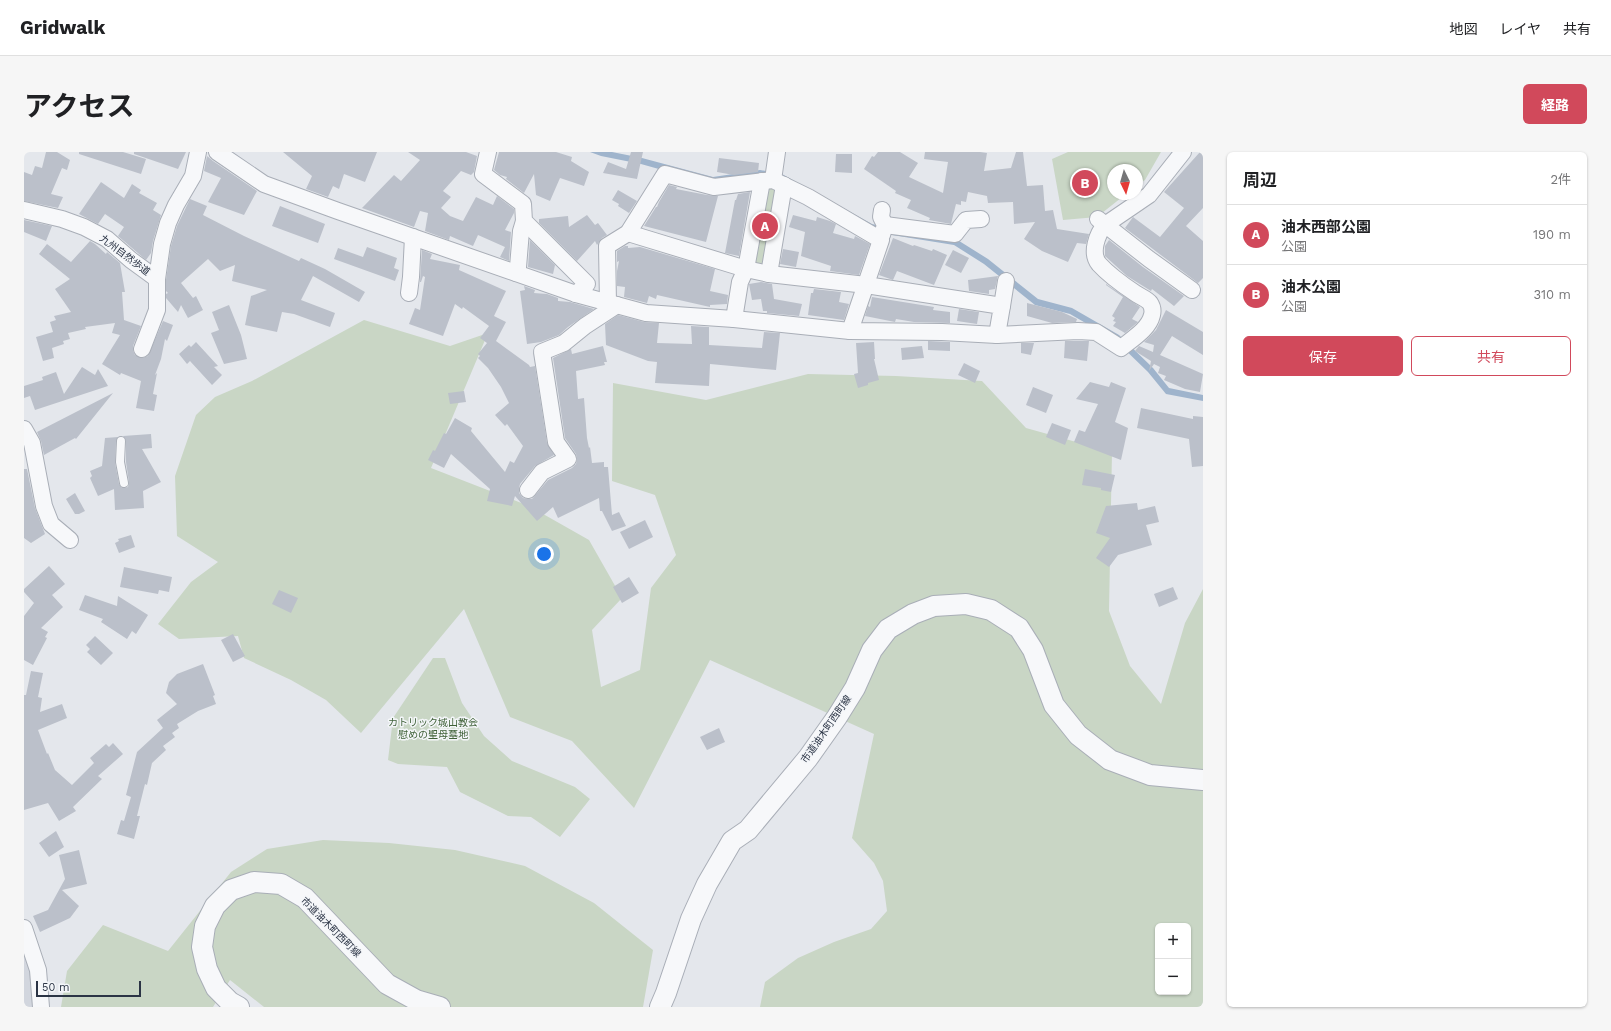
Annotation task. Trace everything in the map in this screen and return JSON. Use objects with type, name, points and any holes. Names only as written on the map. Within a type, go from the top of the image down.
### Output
[{"type":"street","points":[[157,279],[162,244],[168,223],[176,204],[194,176],[198,152]]},
{"type":"street","points":[[217,152],[264,184],[576,294],[646,313],[734,319],[850,332],[942,332],[997,335],[1078,331],[1096,332],[1122,348],[1142,330],[1152,316],[1152,309],[1150,302],[1122,283],[1098,263],[1095,253],[1095,244],[1100,230],[1101,221]]},
{"type":"street","points":[[488,152],[483,174],[523,204],[524,221],[521,231],[518,268],[516,273]]},
{"type":"street","points":[[769,274],[773,182],[777,152]]},
{"type":"street","points":[[1101,221],[1149,195],[1183,152]]},
{"type":"street","points":[[612,304],[607,246],[628,233],[665,174],[714,187],[773,182],[808,197],[883,225],[955,234],[966,220],[981,219]]},
{"type":"street","points":[[734,319],[740,282],[746,269],[773,182]]},
{"type":"street","name":"九州自然歩道","points":[[24,210],[62,219],[84,227],[106,238],[131,260],[157,279],[157,310],[142,349]]},
{"type":"street","points":[[524,221],[587,284],[576,294]]},
{"type":"street","points":[[1101,221],[1149,259],[1192,290]]},
{"type":"street","points":[[850,332],[866,285],[883,225]]},
{"type":"street","points":[[628,233],[746,269],[769,274],[866,285],[1002,306]]},
{"type":"street","points":[[409,293],[413,237]]},
{"type":"street","points":[[997,335],[1006,281]]},
{"type":"street","points":[[528,490],[542,472],[568,459],[556,442],[542,352],[564,343],[612,304]]},
{"type":"street","points":[[24,429],[32,443],[44,506],[51,524],[70,540]]},
{"type":"street","name":"市道油木町西町線","points":[[660,1007],[691,919],[707,884],[732,841],[748,830],[808,758],[855,688],[872,650],[888,629],[913,614],[934,606],[966,604],[991,610],[1019,628],[1033,650],[1054,704],[1078,735],[1110,760],[1150,775],[1203,780]]},
{"type":"street","name":"市道油木町西町線","points":[[239,1007],[230,1002],[216,988],[207,969],[202,947],[205,926],[215,906],[231,890],[254,882],[281,884],[305,898],[387,984],[416,1000],[440,1007]]},
{"type":"street","points":[[24,928],[38,970],[41,1007]]},
{"type":"lane","points":[[121,441],[120,462],[124,483]]},
{"type":"shaded area","points":[[24,944],[33,971],[35,1007],[24,1007]]},
{"type":"green space","points":[[1068,152],[1161,152],[1143,182],[1143,164],[1107,164],[1107,200],[1118,200],[1097,217],[1063,220],[1052,159]]},
{"type":"green space","points":[[767,185],[779,189],[765,266],[751,263]]},
{"type":"green space","points":[[364,320],[450,346],[488,333],[431,468],[529,506],[589,540],[622,598],[592,630],[601,687],[640,670],[651,588],[676,555],[655,495],[612,481],[613,383],[706,400],[808,374],[896,376],[982,381],[1026,428],[1112,452],[1109,611],[1130,666],[1161,704],[1185,623],[1203,589],[1203,1007],[760,1007],[765,982],[798,958],[834,942],[871,929],[887,911],[883,881],[874,863],[852,838],[874,734],[710,660],[634,808],[572,741],[510,717],[464,609],[361,733],[326,700],[291,680],[244,658],[238,636],[179,639],[158,624],[191,582],[218,562],[177,536],[175,476],[196,415],[215,397],[252,381]]},
{"type":"green space","name":"カトリック城山教会 慰めの聖母墓地","points":[[433,658],[445,658],[462,703],[484,736],[512,761],[575,787],[590,799],[560,837],[531,817],[508,816],[460,792],[447,767],[398,764],[388,760],[393,718]]},
{"type":"green space","points":[[323,840],[389,843],[455,850],[525,866],[594,903],[653,950],[643,1007],[264,1007],[230,980],[213,1007],[61,1007],[67,971],[103,925],[168,951],[231,872],[267,849]]},
{"type":"water","points":[[590,152],[612,152],[642,158],[713,177],[760,170],[782,174],[872,224],[956,239],[988,259],[1038,299],[1072,308],[1119,335],[1153,368],[1169,388],[1203,395],[1203,401],[1166,394],[1148,372],[1115,340],[1070,314],[1035,305],[984,264],[954,245],[870,230],[780,180],[712,184],[641,164],[601,156]]},
{"type":"building","points":[[46,152],[57,152],[70,160],[67,170],[62,168],[51,194],[63,197],[58,208],[24,201],[24,172],[32,175],[35,166],[42,168]]},
{"type":"building","points":[[79,152],[123,152],[146,159],[141,174],[79,154]]},
{"type":"building","points":[[134,152],[186,152],[178,169],[134,154]]},
{"type":"building","points":[[283,152],[377,152],[365,182],[344,174],[339,189],[333,186],[328,197],[306,189],[312,176]]},
{"type":"building","points":[[408,152],[466,152],[477,156],[474,172],[471,175],[461,171],[443,191],[451,197],[441,208],[450,216],[463,221],[476,197],[493,205],[497,196],[514,209],[514,213],[505,230],[511,232],[509,261],[500,257],[505,247],[478,235],[473,246],[450,236],[449,240],[425,231],[428,213],[420,211],[414,227],[362,208],[394,175],[401,181],[420,160]]},
{"type":"building","points":[[499,152],[556,152],[572,157],[571,161],[589,172],[584,186],[560,178],[550,201],[536,195],[534,174],[524,193],[506,179],[507,177],[500,175],[494,170]]},
{"type":"building","points":[[631,152],[643,152],[637,179],[603,173],[608,162],[626,169]]},
{"type":"building","points":[[878,152],[900,152],[918,163],[909,177],[943,193],[948,162],[924,159],[925,152],[987,153],[984,171],[1011,168],[1016,152],[1023,152],[1027,186],[1043,185],[1045,211],[1053,210],[1057,229],[1089,234],[1086,244],[1077,243],[1068,262],[1042,251],[1024,239],[1035,222],[1014,224],[1013,202],[988,203],[987,196],[968,192],[966,202],[961,201],[961,205],[956,204],[951,224],[929,220],[930,218],[907,208],[911,200],[895,193],[896,191],[864,169],[872,156],[874,157]]},
{"type":"building","points":[[1200,152],[1203,152],[1203,208],[1186,226],[1203,241],[1203,278],[1198,283],[1125,228],[1133,217],[1160,237],[1184,208],[1164,192]]},
{"type":"building","points":[[836,154],[852,154],[852,173],[835,172]]},
{"type":"building","points":[[207,156],[257,191],[244,215],[208,202],[221,178],[204,171]]},
{"type":"building","points":[[719,158],[759,163],[758,172],[734,175],[717,172]]},
{"type":"building","points":[[101,182],[124,198],[132,184],[141,190],[139,193],[157,203],[153,210],[161,215],[151,253],[146,260],[118,236],[124,227],[105,214],[98,224],[79,214]]},
{"type":"building","points":[[669,185],[677,187],[676,189],[718,196],[706,242],[644,226],[657,207]]},
{"type":"building","points":[[618,190],[637,201],[629,213],[612,200]]},
{"type":"building","points":[[750,192],[739,256],[725,253],[735,200],[738,194]]},
{"type":"building","points":[[190,199],[207,206],[203,215],[244,236],[299,261],[301,258],[325,269],[365,292],[359,302],[313,276],[301,300],[335,313],[330,327],[294,314],[282,312],[277,332],[245,325],[251,296],[267,290],[232,281],[235,265],[220,271],[208,259],[181,283],[193,298],[196,296],[203,310],[188,318],[181,305],[178,312],[166,298],[166,294],[168,293],[166,291],[166,280],[171,246],[177,226]]},
{"type":"building","points":[[280,206],[325,224],[318,243],[272,226]]},
{"type":"building","points":[[587,215],[595,225],[598,223],[607,235],[602,238],[597,245],[595,241],[577,261],[539,223],[539,219],[568,216],[569,227]]},
{"type":"building","points":[[793,215],[816,221],[817,217],[830,221],[836,224],[833,233],[854,239],[855,236],[870,244],[859,275],[830,271],[831,266],[801,256],[805,232],[789,227]]},
{"type":"building","points":[[24,220],[52,226],[46,241],[24,232]]},
{"type":"building","points":[[893,238],[913,246],[914,245],[932,251],[933,249],[947,255],[934,285],[897,271],[893,280],[879,275]]},
{"type":"building","points":[[530,240],[555,265],[553,274],[528,267]]},
{"type":"building","points":[[1109,240],[1143,267],[1184,296],[1174,306],[1152,289],[1151,291],[1127,276],[1105,256],[1105,246]]},
{"type":"building","points":[[90,241],[120,263],[125,292],[122,292],[124,320],[141,326],[133,346],[135,355],[143,358],[148,356],[163,321],[173,325],[167,341],[165,339],[161,359],[155,375],[157,373],[153,394],[157,395],[154,411],[136,408],[141,381],[121,373],[120,375],[102,364],[120,335],[112,333],[115,323],[85,327],[86,329],[68,333],[70,339],[63,341],[64,344],[52,348],[54,358],[43,361],[36,337],[53,332],[50,322],[56,320],[54,316],[71,312],[55,289],[70,279],[39,254],[47,244],[71,262]]},
{"type":"building","points":[[625,246],[628,246],[628,248],[640,247],[715,269],[710,291],[728,295],[727,304],[710,305],[710,307],[657,295],[656,299],[649,296],[647,303],[624,297],[625,287],[617,286],[619,261],[617,262],[617,251]]},
{"type":"building","points":[[367,247],[397,258],[394,268],[399,270],[395,281],[334,259],[338,248],[363,257]]},
{"type":"building","points":[[783,249],[799,252],[796,267],[780,264]]},
{"type":"building","points":[[422,250],[432,254],[430,259],[460,265],[459,270],[506,291],[494,316],[506,322],[496,341],[530,367],[535,366],[547,443],[554,455],[535,466],[520,484],[519,493],[523,498],[532,499],[548,480],[572,468],[576,464],[576,454],[565,438],[553,358],[571,349],[572,354],[603,346],[607,362],[604,362],[605,365],[576,371],[578,399],[584,398],[587,438],[592,463],[604,462],[604,467],[608,467],[612,515],[619,512],[626,526],[612,531],[602,511],[600,511],[599,498],[558,518],[553,507],[537,521],[515,496],[512,506],[487,501],[490,489],[451,454],[444,468],[428,460],[433,450],[435,451],[444,433],[446,434],[455,418],[472,428],[471,431],[505,472],[510,461],[514,463],[523,446],[507,424],[505,426],[495,415],[509,403],[501,387],[488,368],[478,358],[480,356],[478,354],[487,343],[480,338],[489,326],[463,307],[462,309],[455,304],[443,336],[409,324],[415,308],[420,310],[425,277],[423,276],[420,282]]},
{"type":"building","points":[[953,250],[969,258],[961,273],[945,265]]},
{"type":"building","points":[[998,276],[995,289],[989,290],[989,294],[969,291],[968,280]]},
{"type":"building","points":[[761,282],[772,284],[774,299],[802,304],[799,316],[767,313],[767,311],[763,311],[761,299],[752,300],[749,284]]},
{"type":"building","points":[[1106,284],[1140,307],[1132,319],[1138,322],[1125,333],[1113,326],[1116,322],[1113,321],[1115,318],[1112,316],[1123,297]]},
{"type":"building","points":[[524,286],[535,290],[534,293],[547,294],[558,298],[558,301],[570,302],[594,309],[559,335],[541,342],[527,344],[520,291],[525,290]]},
{"type":"building","points":[[814,289],[841,292],[839,302],[849,304],[844,320],[808,315],[811,293],[813,293]]},
{"type":"building","points":[[872,297],[934,307],[933,310],[950,312],[950,323],[914,322],[896,319],[895,322],[865,316],[868,306],[870,307]]},
{"type":"building","points":[[1027,303],[1062,312],[1077,319],[1076,322],[1052,323],[1027,316]]},
{"type":"building","points":[[229,305],[241,335],[247,359],[224,364],[211,333],[219,330],[212,312]]},
{"type":"building","points":[[959,309],[979,312],[977,324],[957,321]]},
{"type":"building","points":[[1166,310],[1203,332],[1203,355],[1172,336],[1160,355],[1203,374],[1200,392],[1185,389],[1164,380],[1166,376],[1158,373],[1160,367],[1154,364],[1149,371],[1151,361],[1135,351],[1139,346],[1153,352],[1154,345],[1144,342],[1156,330]]},
{"type":"building","points":[[618,315],[644,322],[659,323],[657,343],[692,344],[691,326],[709,327],[709,345],[762,348],[764,332],[780,333],[776,370],[710,364],[709,386],[655,383],[657,362],[648,361],[606,345],[605,324]]},
{"type":"building","points":[[928,341],[950,342],[950,351],[928,350]]},
{"type":"building","points":[[1065,341],[1089,341],[1087,361],[1064,358]]},
{"type":"building","points":[[196,342],[218,366],[214,367],[222,375],[212,385],[190,361],[187,364],[179,354],[189,345],[191,347]]},
{"type":"building","points":[[874,342],[874,359],[879,380],[858,388],[854,374],[858,373],[856,343]]},
{"type":"building","points":[[1021,343],[1034,343],[1031,355],[1021,353]]},
{"type":"building","points":[[922,346],[924,358],[902,360],[901,348]]},
{"type":"building","points":[[964,363],[980,371],[975,383],[958,375]]},
{"type":"building","points":[[82,367],[95,375],[98,369],[108,386],[35,410],[30,396],[24,398],[24,386],[43,380],[42,377],[56,372],[64,394]]},
{"type":"building","points":[[1090,382],[1109,387],[1111,382],[1126,388],[1115,422],[1128,428],[1121,460],[1074,442],[1079,430],[1085,432],[1098,404],[1076,399]]},
{"type":"building","points":[[1033,387],[1053,395],[1046,413],[1026,405]]},
{"type":"building","points":[[464,391],[466,402],[450,404],[448,393]]},
{"type":"building","points":[[113,393],[76,439],[75,438],[44,455],[41,441],[37,432]]},
{"type":"building","points":[[1141,408],[1193,419],[1193,416],[1203,417],[1203,466],[1192,467],[1189,439],[1137,428]]},
{"type":"building","points":[[1052,423],[1071,430],[1065,445],[1046,437]]},
{"type":"building","points":[[151,434],[152,448],[142,449],[161,482],[143,491],[144,508],[115,510],[114,489],[98,496],[90,478],[92,476],[90,471],[102,466],[105,438],[118,437],[116,441],[115,463],[119,484],[122,488],[125,488],[128,487],[129,482],[126,462],[126,441],[123,436]]},
{"type":"building","points":[[24,469],[27,469],[35,508],[45,534],[31,543],[24,538]]},
{"type":"building","points":[[1085,469],[1115,475],[1111,492],[1101,490],[1101,488],[1082,485]]},
{"type":"building","points":[[75,493],[85,511],[79,514],[75,514],[66,499]]},
{"type":"building","points":[[1137,503],[1138,510],[1155,506],[1159,522],[1146,525],[1152,545],[1118,555],[1109,567],[1096,558],[1110,538],[1096,533],[1106,506]]},
{"type":"building","points":[[645,520],[653,537],[629,549],[620,532]]},
{"type":"building","points":[[131,535],[135,547],[119,553],[115,543],[119,541],[118,539]]},
{"type":"building","points":[[49,566],[65,584],[52,595],[63,607],[41,628],[48,632],[45,637],[47,638],[33,665],[24,660],[24,616],[34,603],[24,592],[24,589]]},
{"type":"building","points":[[124,567],[172,577],[169,592],[159,590],[158,594],[120,587]]},
{"type":"building","points":[[629,577],[639,593],[622,603],[613,587]]},
{"type":"building","points":[[1173,587],[1178,599],[1159,607],[1154,594]]},
{"type":"building","points":[[279,590],[298,598],[291,613],[272,604]]},
{"type":"building","points":[[85,595],[117,606],[118,596],[148,615],[136,634],[132,631],[127,639],[101,622],[103,619],[79,610]]},
{"type":"building","points":[[233,634],[245,656],[233,662],[221,640]]},
{"type":"building","points":[[95,636],[113,653],[101,665],[87,652],[90,649],[86,645]]},
{"type":"building","points":[[203,664],[215,695],[213,696],[216,704],[198,711],[177,724],[179,728],[172,733],[175,737],[163,746],[166,750],[152,763],[137,816],[140,816],[134,839],[117,834],[121,820],[124,821],[131,797],[126,795],[137,752],[163,728],[157,720],[177,704],[166,693],[169,682],[177,674]]},
{"type":"building","points":[[31,671],[43,673],[38,697],[42,698],[40,712],[62,704],[67,718],[38,730],[55,770],[72,785],[94,763],[90,758],[106,744],[109,747],[113,743],[123,754],[98,776],[102,779],[73,807],[76,811],[59,821],[48,803],[24,810],[24,695],[26,695]]},
{"type":"building","points":[[719,728],[725,742],[707,750],[700,737]]},
{"type":"building","points":[[56,831],[64,847],[49,857],[39,843]]},
{"type":"building","points":[[79,850],[87,884],[62,890],[79,906],[70,918],[40,932],[33,916],[48,910],[65,879],[59,855]]},
{"type":"place","name":"油木公園","points":[[1085,183]]},
{"type":"place","name":"油木西部公園","points":[[765,226]]}]
